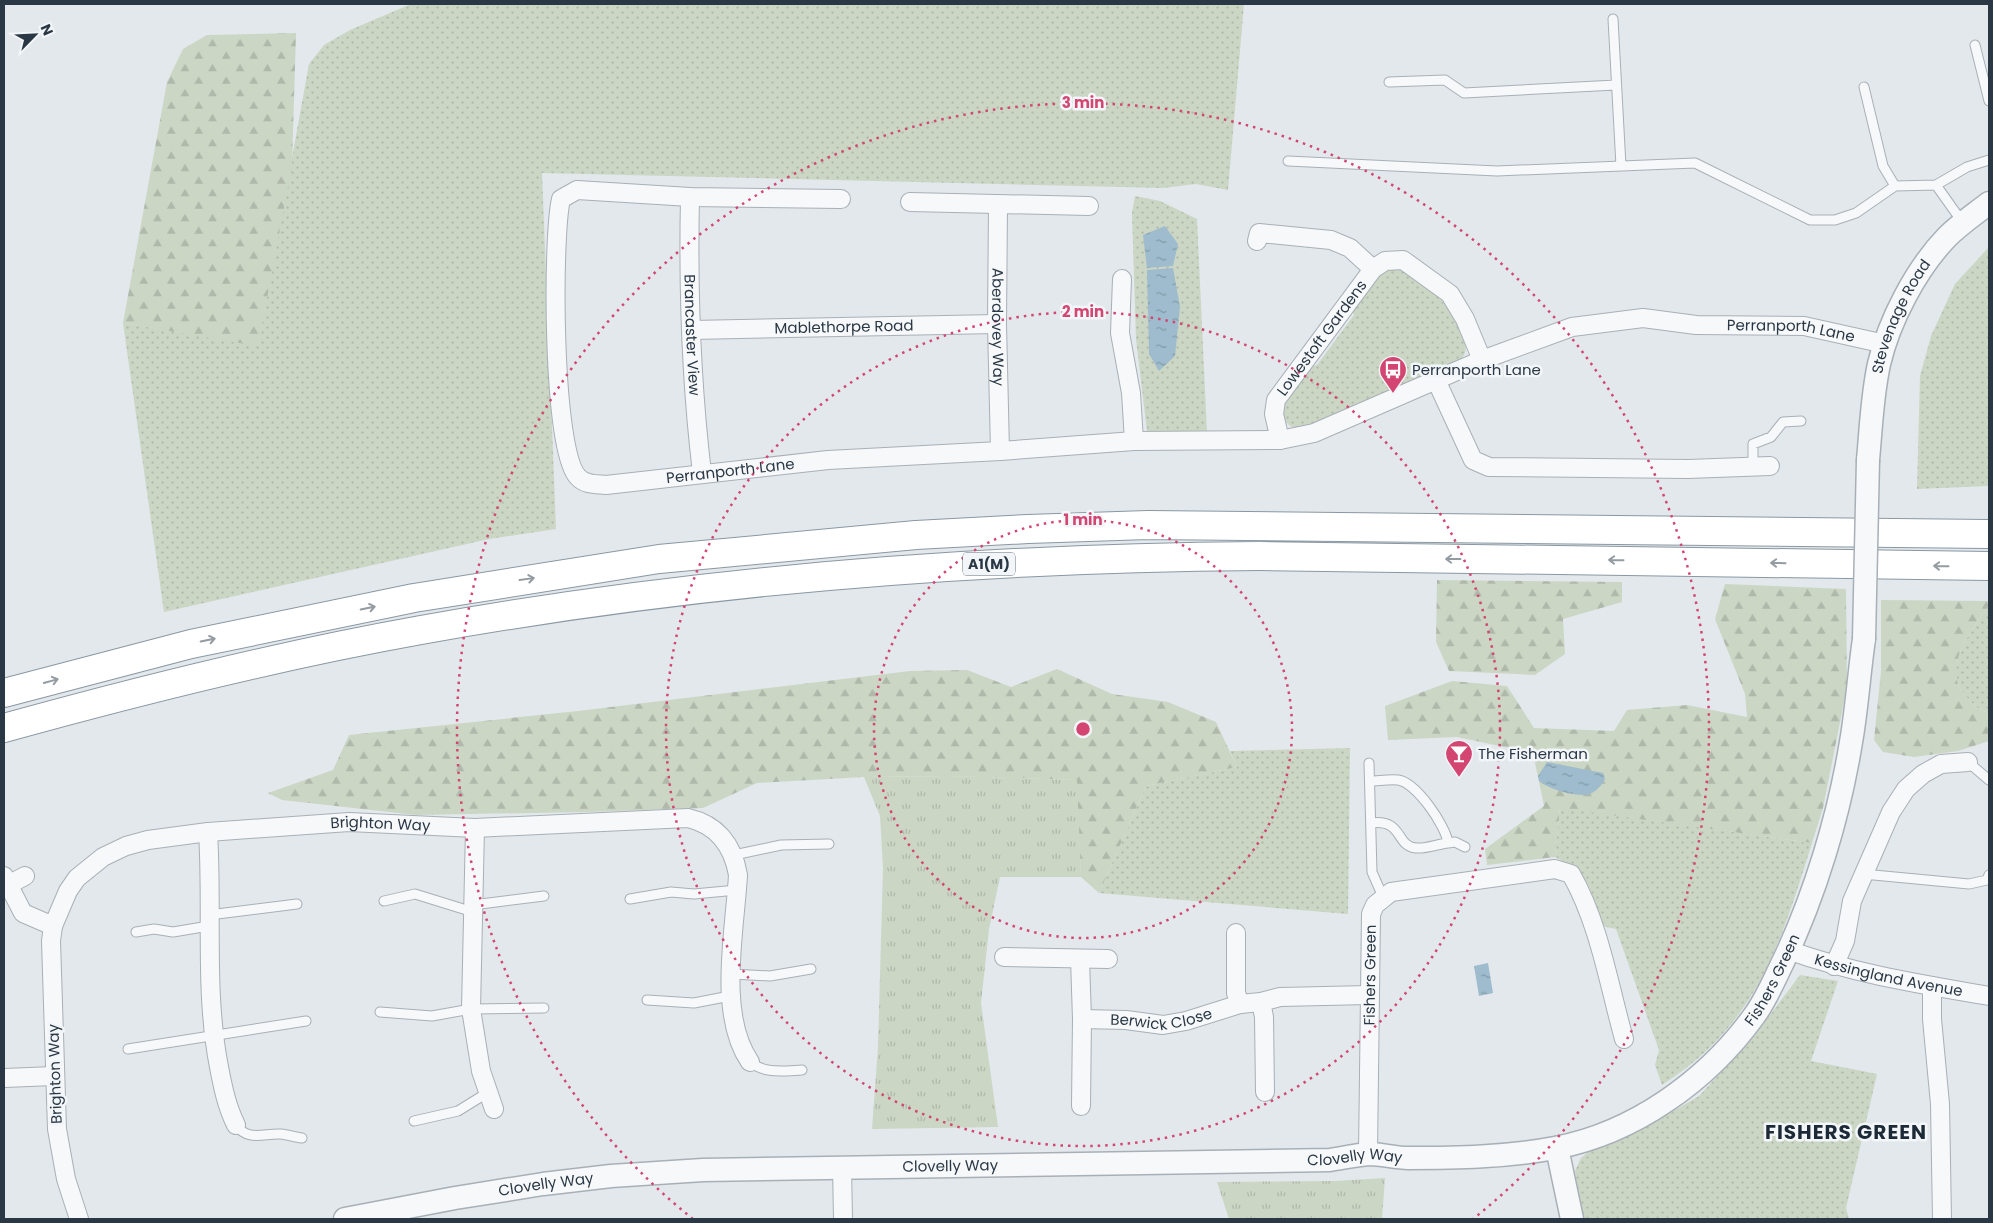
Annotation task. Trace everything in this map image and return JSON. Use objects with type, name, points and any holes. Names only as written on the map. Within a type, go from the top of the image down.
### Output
[{"type":"highway","name":"A1(M)","points":[[4,693],[190,644],[424,596],[659,560],[916,535],[1148,525],[1989,534]]},
{"type":"highway","name":"A1(M)","points":[[4,728],[211,675],[417,630],[651,594],[804,577],[1024,561],[1150,556],[1989,566]]},
{"type":"street","name":"Perranporth Lane","points":[[841,199],[690,197],[577,190],[561,199],[556,271],[556,333],[563,434],[570,464],[577,477],[588,483],[606,484],[828,460],[1000,451],[1134,441],[1280,440],[1314,433],[1482,360],[1572,327],[1643,318],[1696,325],[1804,326],[1885,344]]},
{"type":"street","name":"Brancaster View","points":[[690,197],[688,263],[694,406],[702,473]]},
{"type":"street","points":[[910,202],[1089,206]]},
{"type":"street","name":"Stevenage Road","points":[[1864,639],[1868,460],[1873,397],[1885,344],[1896,313],[1914,281],[1947,237],[1989,203]]},
{"type":"street","name":"Aberdovey Way","points":[[998,205],[996,324],[1000,451]]},
{"type":"street","name":"Lowestoft Gardens","points":[[1257,241],[1259,233],[1331,240],[1350,248],[1373,269]]},
{"type":"street","name":"Lowestoft Gardens","points":[[1280,440],[1274,414],[1276,400],[1373,269],[1385,261],[1403,260],[1450,294],[1465,319],[1482,360]]},
{"type":"street","points":[[1122,279],[1120,333],[1131,393],[1134,441]]},
{"type":"street","name":"Mablethorpe Road","points":[[692,330],[996,324]]},
{"type":"street","points":[[1436,380],[1473,460],[1489,468],[1688,469],[1762,467]]},
{"type":"street","name":"Fishers Green","points":[[1557,1148],[1589,1139],[1644,1115],[1687,1085],[1731,1044],[1755,1015],[1788,950],[1809,899],[1840,794],[1851,743],[1864,639]]},
{"type":"street","points":[[1834,966],[1845,941],[1852,901],[1862,874],[1891,812],[1906,789],[1923,774],[1941,764],[1968,762]]},
{"type":"street","name":"Brighton Way","points":[[79,1219],[72,1201],[60,1156],[54,1076],[50,963],[53,926],[64,899],[77,878],[113,851],[148,840],[208,832],[349,822],[475,828],[688,818],[701,821],[719,834],[734,855],[738,875],[730,996],[740,1049],[750,1062]]},
{"type":"street","points":[[475,828],[471,1009],[478,1055],[490,1101]]},
{"type":"street","points":[[208,832],[213,1035],[224,1096],[236,1125]]},
{"type":"street","points":[[1382,897],[1401,889],[1555,869],[1571,874],[1578,887],[1596,936],[1624,1039]]},
{"type":"street","points":[[25,876],[6,880],[23,914],[53,926]]},
{"type":"street","name":"Fishers Green","points":[[1368,1154],[1371,914],[1375,905],[1382,897]]},
{"type":"street","points":[[1236,933],[1236,993],[1240,1004]]},
{"type":"street","name":"Kessingland Avenue","points":[[1788,950],[1834,966],[1989,996]]},
{"type":"street","points":[[1004,957],[1108,958]]},
{"type":"street","points":[[1080,959],[1082,1019],[1081,1106]]},
{"type":"street","points":[[1932,986],[1932,1019],[1940,1104],[1942,1219]]},
{"type":"street","name":"Berwick Close","points":[[1082,1019],[1126,1020],[1163,1025],[1186,1021],[1240,1004],[1262,1002],[1280,997],[1369,995]]},
{"type":"street","points":[[1262,1002],[1265,1092]]},
{"type":"street","points":[[4,1078],[54,1076]]},
{"type":"street","points":[[1557,1148],[1572,1219]]},
{"type":"street","name":"Clovelly Way","points":[[345,1219],[455,1198],[611,1176],[842,1166],[1330,1160],[1368,1154],[1405,1158],[1500,1156],[1557,1148]]},
{"type":"street","points":[[842,1166],[843,1219]]},
{"type":"lane","points":[[1612,19],[1621,166]]},
{"type":"lane","points":[[1975,45],[1989,102]]},
{"type":"lane","points":[[1389,82],[1445,80],[1464,93],[1616,84]]},
{"type":"lane","points":[[1864,87],[1883,166],[1895,186]]},
{"type":"lane","points":[[1288,161],[1497,171],[1696,163],[1810,220],[1835,220],[1856,213],[1895,186],[1936,185],[1967,167],[1989,160]]},
{"type":"lane","points":[[1936,185],[1963,223]]},
{"type":"lane","points":[[1762,467],[1753,444],[1771,437],[1783,422],[1801,421]]},
{"type":"lane","points":[[1968,762],[1989,780]]},
{"type":"lane","points":[[1369,763],[1372,872],[1382,897]]},
{"type":"lane","points":[[1370,781],[1399,780],[1412,786],[1444,826],[1448,843]]},
{"type":"lane","points":[[1371,823],[1383,821],[1394,827],[1405,842],[1415,848],[1455,842],[1465,847]]},
{"type":"lane","points":[[734,855],[781,845],[829,844]]},
{"type":"lane","points":[[1862,874],[1969,884],[1986,880],[1989,876]]},
{"type":"lane","points":[[630,899],[671,892],[694,894],[737,890]]},
{"type":"lane","points":[[384,901],[415,894],[473,908],[544,896]]},
{"type":"lane","points":[[136,932],[154,929],[173,932],[209,921],[297,904]]},
{"type":"lane","points":[[732,974],[770,976],[812,969]]},
{"type":"lane","points":[[647,1000],[694,1003],[730,996]]},
{"type":"lane","points":[[380,1012],[432,1016],[471,1009],[544,1008]]},
{"type":"lane","points":[[128,1049],[306,1021]]},
{"type":"lane","name":"Brighton Way","points":[[750,1062],[758,1069],[768,1071],[802,1070]]},
{"type":"lane","points":[[414,1120],[458,1111],[490,1101]]},
{"type":"lane","points":[[236,1125],[240,1132],[248,1135],[281,1134],[302,1138]]},
{"type":"green space","points":[[411,4],[1244,4],[1228,190],[1196,184],[1163,188],[542,173],[556,529],[489,539],[164,612],[123,323],[258,345],[309,64],[324,45],[350,30]]},
{"type":"green space","points":[[296,33],[292,165],[258,346],[123,323],[167,82],[183,49],[207,35]]},
{"type":"green space","points":[[1135,196],[1160,201],[1197,219],[1207,433],[1147,431],[1136,339],[1132,213]]},
{"type":"green space","points":[[1989,247],[1989,486],[1917,489],[1920,376],[1931,336],[1955,284]]},
{"type":"green space","points":[[1395,267],[1403,269],[1430,289],[1444,303],[1456,320],[1463,336],[1466,350],[1463,357],[1460,361],[1311,426],[1298,428],[1288,424],[1283,417],[1283,402],[1310,367],[1317,365],[1354,315],[1352,307],[1383,269]]},
{"type":"green space","points":[[1437,580],[1622,582],[1622,602],[1563,619],[1565,654],[1535,675],[1449,671],[1436,642]]},
{"type":"green space","points":[[1725,584],[1846,589],[1847,687],[1823,808],[1812,843],[1560,808],[1555,857],[1487,865],[1485,849],[1544,806],[1533,753],[1457,737],[1388,740],[1385,706],[1452,681],[1507,686],[1534,728],[1614,731],[1627,710],[1687,705],[1747,717],[1745,694],[1715,619]]},
{"type":"green space","points":[[1881,600],[1989,601],[1989,605],[1962,648],[1957,661],[1956,672],[1958,684],[1965,695],[1978,708],[1989,713],[1989,741],[1958,751],[1914,757],[1883,752],[1874,740],[1881,671]]},
{"type":"green space","points":[[1989,605],[1989,713],[1978,708],[1965,695],[1958,684],[1956,672],[1957,661],[1962,648]]},
{"type":"green space","points":[[1057,669],[1112,694],[1168,702],[1216,722],[1237,767],[1146,786],[1099,893],[1081,877],[1076,780],[952,776],[864,777],[757,783],[703,808],[416,815],[282,800],[268,793],[333,770],[349,735],[578,711],[910,671],[967,670],[1011,687]]},
{"type":"green space","points":[[1350,748],[1348,914],[1099,893],[1146,786],[1237,767],[1230,751]]},
{"type":"green space","points":[[952,776],[1077,780],[1081,877],[1000,877],[989,929],[981,1003],[998,1127],[872,1129],[878,1047],[883,868],[880,816],[864,777]]},
{"type":"green space","points":[[1560,807],[1812,843],[1776,948],[1761,979],[1743,1009],[1721,1036],[1694,1061],[1662,1085],[1655,1065],[1659,1050],[1616,929],[1602,926],[1592,893],[1583,877],[1576,870],[1555,857]]},
{"type":"green space","points":[[1800,975],[1838,981],[1811,1061],[1877,1074],[1846,1208],[1849,1219],[1582,1219],[1575,1171],[1581,1158],[1592,1149],[1648,1126],[1699,1096],[1752,1039]]},
{"type":"green space","points":[[1385,1178],[1382,1219],[1229,1219],[1217,1182],[1336,1181]]},
{"type":"water","points":[[1165,226],[1178,244],[1173,266],[1147,268],[1143,235]]},
{"type":"water","points":[[1173,268],[1180,307],[1175,356],[1159,371],[1149,354],[1147,270]]},
{"type":"water","points":[[1547,762],[1603,773],[1605,779],[1591,794],[1572,794],[1560,791],[1548,787],[1539,781],[1538,776]]},
{"type":"water","points":[[1488,963],[1493,993],[1479,996],[1474,966]]},
{"type":"place","name":"Perranporth Lane","points":[[1393,394]]},
{"type":"place","name":"The Fisherman","points":[[1459,778]]},
{"type":"district","name":"FISHERS GREEN","points":[[1846,1132]]}]
